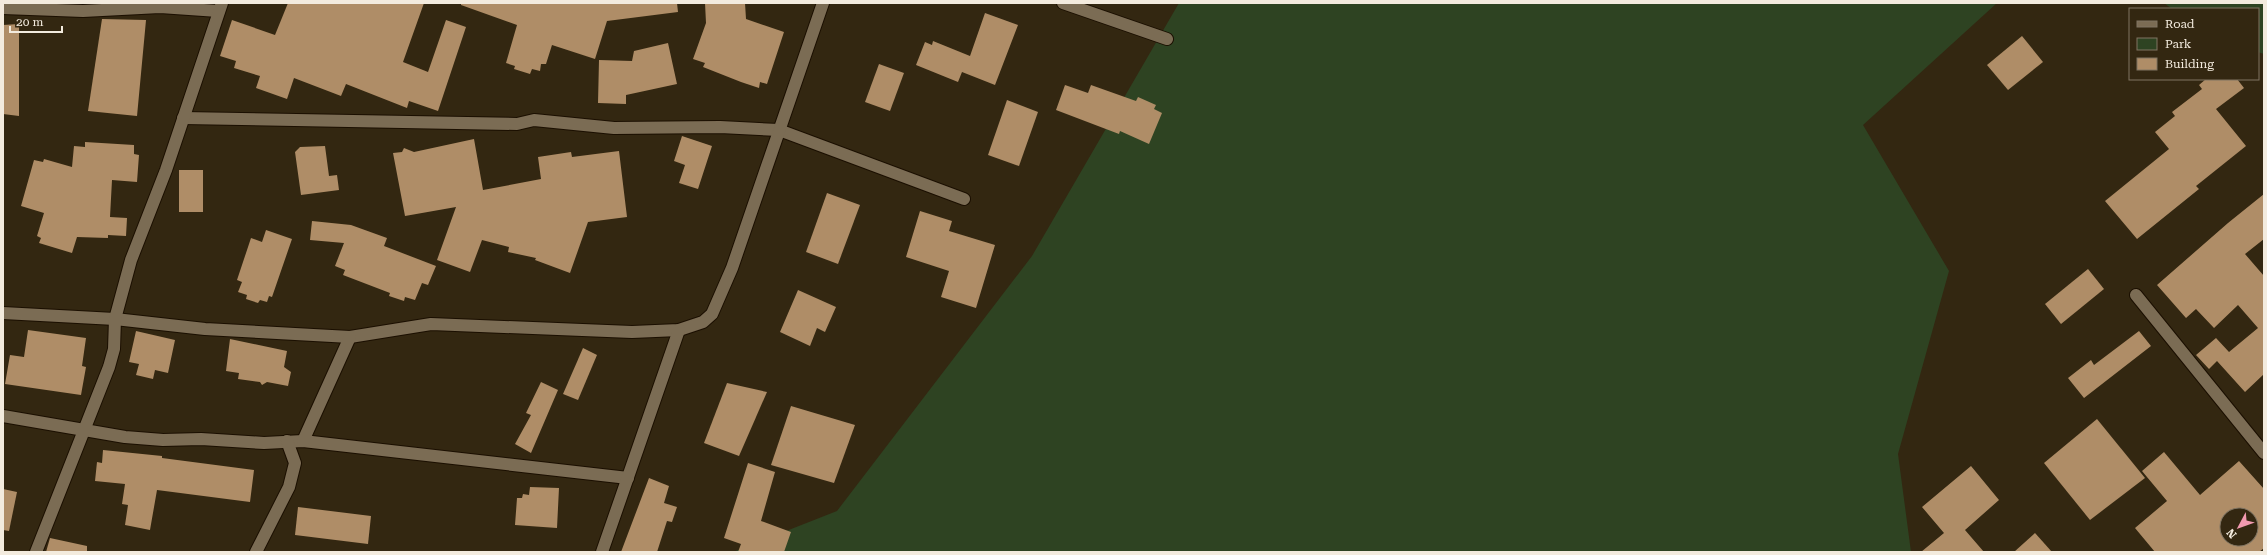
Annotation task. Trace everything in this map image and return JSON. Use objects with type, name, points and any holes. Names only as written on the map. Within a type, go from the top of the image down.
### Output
[{"type":"street","points":[[3,313],[115,319],[205,329],[350,337],[431,324],[632,332],[679,330],[703,322],[712,314],[717,306],[823,3]]},
{"type":"street","points":[[1063,3],[1167,39]]},
{"type":"street","points":[[3,8],[83,11],[160,7],[220,7],[166,170],[131,260],[115,319],[114,349],[109,368],[36,552]]},
{"type":"street","points":[[183,118],[517,124],[534,120],[614,128],[720,127],[779,130],[964,199]]},
{"type":"street","points":[[2136,295],[2264,453]]},
{"type":"street","points":[[602,552],[679,330]]},
{"type":"street","points":[[303,441],[350,337]]},
{"type":"street","points":[[3,416],[125,437],[163,440],[303,441],[628,478]]},
{"type":"street","points":[[256,552],[289,487],[295,463],[287,441]]},
{"type":"green space","points":[[1179,3],[1997,3],[1863,125],[1949,271],[1898,454],[1911,552],[733,552],[837,511],[1032,256]]},
{"type":"green space","points":[[2164,3],[2264,3],[2264,54],[2259,52],[2259,8],[2171,8]]},
{"type":"building","points":[[288,3],[424,3],[403,62],[428,72],[446,20],[466,27],[438,111],[409,101],[407,108],[346,84],[341,96],[294,78],[287,99],[256,88],[260,76],[234,68],[236,61],[220,56],[232,20],[275,35]]},
{"type":"building","points":[[461,3],[677,3],[678,12],[607,21],[595,59],[552,45],[546,64],[541,64],[540,71],[532,69],[530,74],[514,69],[515,66],[506,63],[517,25],[461,5]]},
{"type":"building","points":[[705,3],[745,3],[746,19],[784,32],[767,84],[760,82],[759,88],[741,82],[703,67],[705,63],[693,59],[706,23]]},
{"type":"building","points":[[985,13],[1018,25],[995,85],[962,72],[958,82],[916,65],[925,42],[932,45],[933,41],[970,56]]},
{"type":"building","points":[[102,19],[146,20],[137,116],[88,111]]},
{"type":"building","points":[[19,24],[19,116],[3,114],[3,25]]},
{"type":"building","points":[[2022,36],[2043,62],[2008,90],[1987,65]]},
{"type":"building","points":[[668,43],[677,84],[626,95],[626,104],[598,103],[599,60],[632,61],[634,51]]},
{"type":"building","points":[[879,64],[904,73],[890,111],[865,102]]},
{"type":"building","points":[[2205,80],[2238,80],[2244,88],[2216,109],[2246,146],[2196,186],[2199,189],[2137,239],[2105,201],[2169,149],[2155,132],[2175,116],[2172,112],[2202,89],[2199,85]]},
{"type":"building","points":[[1065,85],[1088,93],[1091,85],[1136,101],[1138,97],[1156,105],[1154,109],[1162,113],[1149,144],[1120,131],[1119,134],[1056,110]]},
{"type":"building","points":[[1007,100],[1038,112],[1019,166],[988,155]]},
{"type":"building","points":[[682,136],[712,146],[698,189],[679,183],[685,165],[674,161]]},
{"type":"building","points":[[474,139],[483,190],[541,179],[538,157],[571,152],[572,157],[619,151],[627,217],[588,222],[570,273],[535,260],[536,258],[508,252],[509,247],[482,240],[470,272],[437,260],[456,207],[405,216],[393,153],[402,152],[404,148],[414,152]]},
{"type":"building","points":[[85,142],[134,145],[134,154],[139,155],[137,182],[112,180],[110,217],[127,218],[126,236],[108,235],[108,238],[77,237],[72,253],[39,243],[41,238],[37,236],[44,213],[21,206],[34,160],[43,162],[44,159],[72,167],[74,146],[85,147]]},
{"type":"building","points":[[325,146],[329,176],[337,175],[339,190],[301,195],[295,152],[300,147]]},
{"type":"building","points":[[179,170],[203,170],[203,212],[179,212]]},
{"type":"building","points":[[827,193],[860,205],[838,264],[806,252]]},
{"type":"building","points":[[2264,194],[2264,239],[2245,254],[2264,276],[2264,374],[2245,392],[2217,361],[2209,369],[2196,355],[2216,338],[2229,352],[2258,328],[2238,305],[2214,328],[2196,309],[2186,318],[2157,285],[2228,223]]},
{"type":"building","points":[[920,211],[952,221],[949,231],[995,245],[976,308],[941,297],[949,271],[906,257]]},
{"type":"building","points":[[312,221],[351,225],[387,238],[384,246],[436,266],[428,285],[422,283],[415,300],[405,297],[404,301],[389,296],[390,293],[343,275],[345,270],[335,266],[344,243],[310,240]]},
{"type":"building","points":[[266,230],[292,239],[272,297],[269,296],[267,302],[260,300],[258,303],[246,299],[247,295],[238,292],[242,282],[237,280],[251,238],[262,242]]},
{"type":"building","points":[[2088,269],[2104,289],[2061,324],[2045,304]]},
{"type":"building","points":[[798,290],[836,307],[825,332],[817,328],[810,346],[780,332]]},
{"type":"building","points":[[28,330],[86,338],[82,366],[86,367],[81,395],[5,384],[10,355],[24,357]]},
{"type":"building","points":[[136,331],[175,340],[168,373],[155,370],[153,379],[136,375],[139,364],[129,362]]},
{"type":"building","points":[[2139,331],[2151,346],[2084,398],[2068,378],[2091,360],[2094,365]]},
{"type":"building","points":[[230,339],[287,351],[284,367],[291,372],[288,386],[267,382],[262,385],[260,382],[238,379],[239,373],[226,371]]},
{"type":"building","points":[[583,348],[597,355],[578,400],[563,394]]},
{"type":"building","points":[[541,382],[558,390],[531,453],[515,444],[531,415],[526,413]]},
{"type":"building","points":[[727,383],[767,392],[739,456],[704,443]]},
{"type":"building","points":[[791,406],[855,425],[834,483],[771,465]]},
{"type":"building","points":[[2097,419],[2145,478],[2090,520],[2044,463]]},
{"type":"building","points":[[103,450],[162,456],[162,458],[254,470],[250,502],[157,490],[150,530],[125,525],[128,505],[122,504],[125,484],[95,481],[97,462],[102,463]]},
{"type":"building","points":[[2164,452],[2200,495],[2239,461],[2264,489],[2264,548],[2259,552],[2155,552],[2135,528],[2167,501],[2142,471]]},
{"type":"building","points":[[748,463],[775,472],[761,521],[791,532],[784,552],[738,552],[741,544],[724,538]]},
{"type":"building","points":[[1971,466],[1999,500],[1965,530],[1984,552],[1921,552],[1944,533],[1922,507]]},
{"type":"building","points":[[649,478],[669,486],[664,503],[677,507],[672,522],[667,521],[657,552],[621,552]]},
{"type":"building","points":[[530,487],[559,488],[557,528],[515,525],[517,498],[522,498],[523,494],[529,495]]},
{"type":"building","points":[[3,489],[17,492],[9,531],[3,530]]},
{"type":"building","points":[[298,507],[371,516],[368,544],[295,535]]},
{"type":"building","points":[[2035,533],[2052,552],[2014,552]]},
{"type":"building","points":[[50,538],[87,546],[87,552],[46,552]]}]
